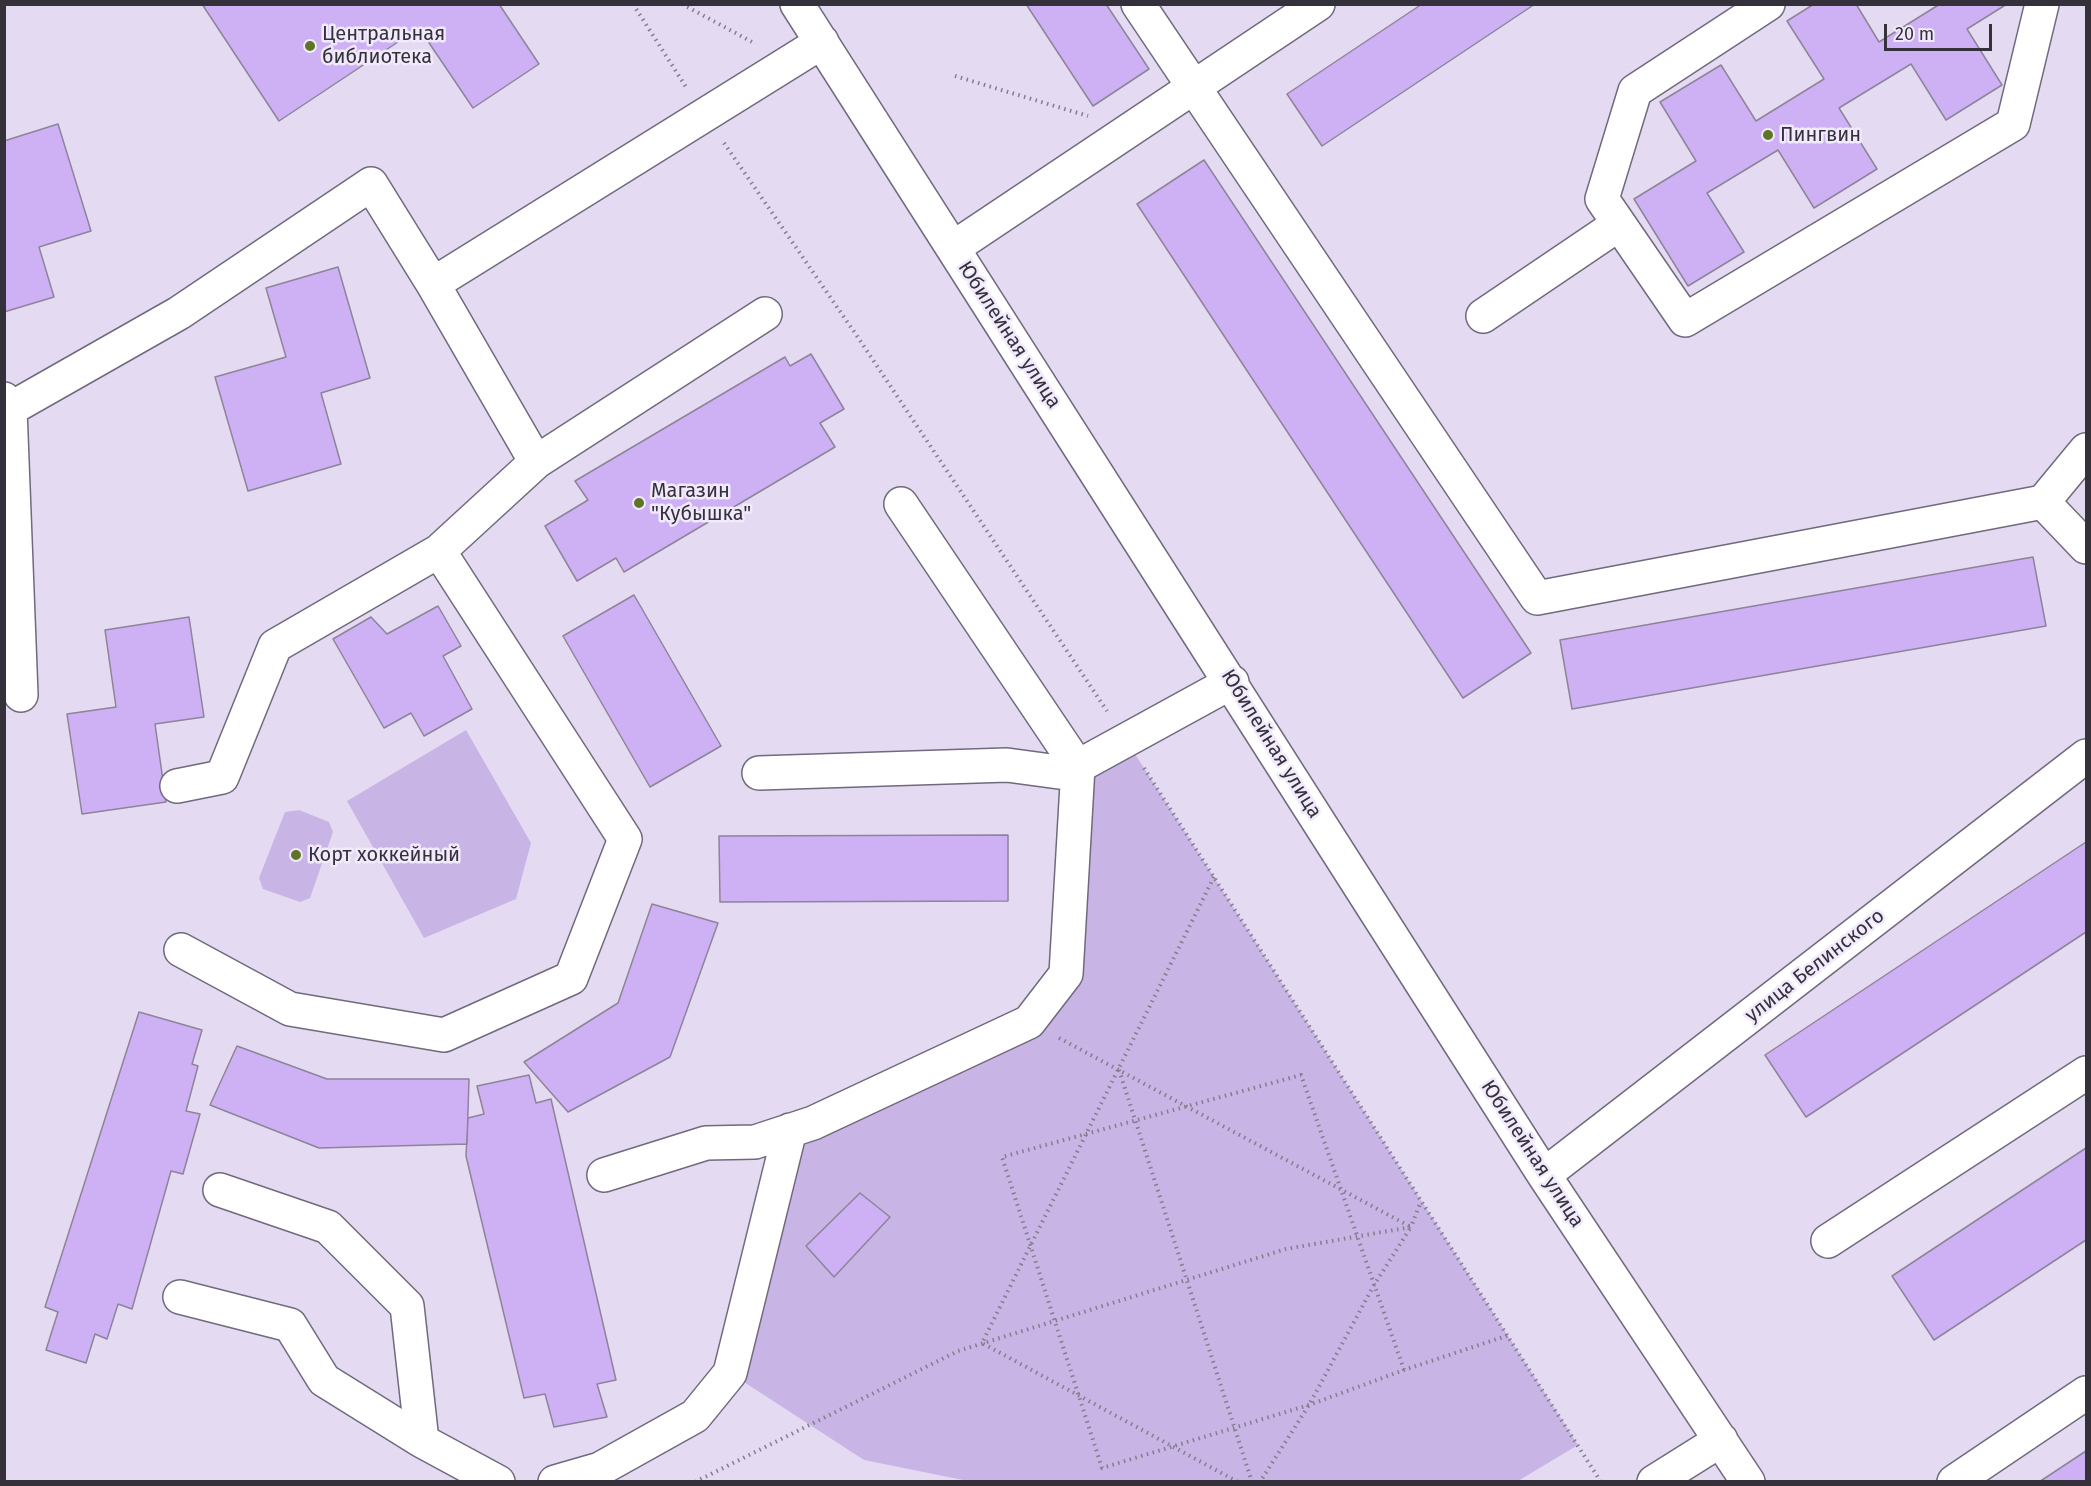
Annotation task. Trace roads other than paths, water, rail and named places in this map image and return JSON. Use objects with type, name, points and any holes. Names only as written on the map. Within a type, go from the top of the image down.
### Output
[{"type":"street","name":"Юбилейная улица","points":[[798,4],[1544,1175],[1749,1482]]},
{"type":"street","points":[[1138,4],[1537,598],[2043,502],[2086,450]]},
{"type":"street","points":[[953,248],[1317,4]]},
{"type":"street","points":[[1768,4],[1635,91],[1602,199],[1685,320],[2013,124],[2042,4]]},
{"type":"street","points":[[433,284],[822,42]]},
{"type":"street","points":[[21,695],[8,404],[179,313],[371,184],[433,284],[536,462]]},
{"type":"street","points":[[1483,316],[1619,224]]},
{"type":"street","points":[[177,786],[222,777],[275,646],[439,551],[536,462],[765,314]]},
{"type":"street","points":[[2043,502],[2086,547]]},
{"type":"street","points":[[604,1175],[706,1143],[755,1142],[813,1123],[1029,1022],[1066,974],[1078,767],[902,504]]},
{"type":"street","points":[[181,950],[291,1009],[444,1035],[571,978],[625,839],[439,551]]},
{"type":"street","points":[[759,773],[1007,765],[1066,773],[1232,682]]},
{"type":"street","name":"улица Белинского","points":[[1544,1175],[2083,766]]},
{"type":"street","points":[[1828,1241],[2086,1073]]},
{"type":"street","points":[[555,1482],[600,1469],[695,1416],[730,1373],[790,1130]]},
{"type":"street","points":[[220,1190],[328,1227],[407,1306],[422,1441]]},
{"type":"street","points":[[180,1297],[291,1325],[324,1380],[422,1441],[498,1482]]},
{"type":"street","points":[[1954,1482],[2086,1393]]},
{"type":"street","points":[[1653,1482],[1721,1440]]},
{"type":"place","name":"Центральная библиотека","points":[[310,46]]},
{"type":"place","name":"Пингвин","points":[[1768,135]]},
{"type":"place","name":"Магазин \"Кубышка\"","points":[[639,503]]},
{"type":"place","name":"Корт хоккейный","points":[[296,855]]}]
